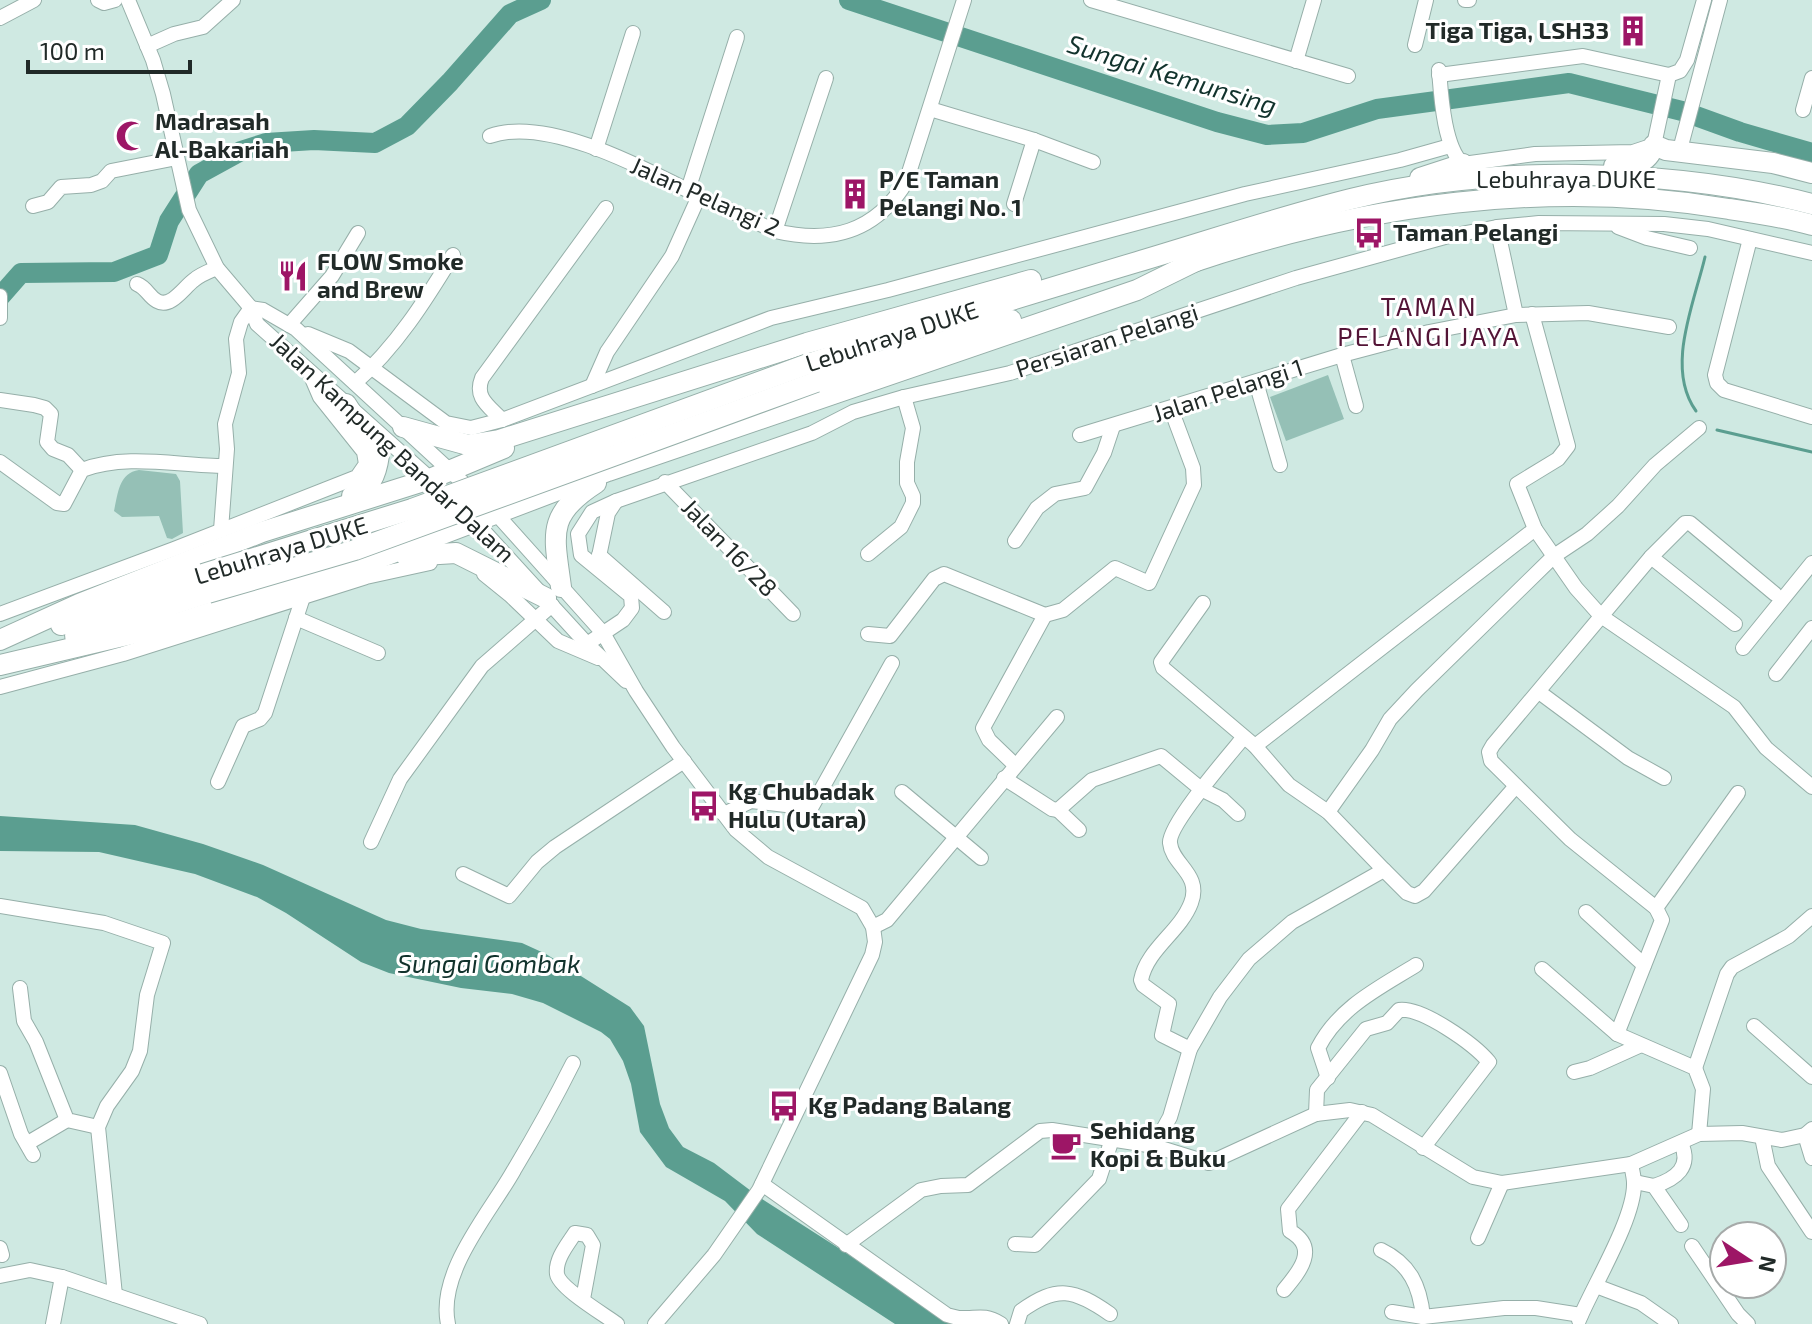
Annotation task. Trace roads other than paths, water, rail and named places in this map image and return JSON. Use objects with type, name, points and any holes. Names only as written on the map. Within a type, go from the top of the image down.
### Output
[{"type":"highway","points":[[1500,177],[1508,170],[1525,166],[1636,165],[1648,158],[1654,145],[1666,150],[1773,163],[1812,173]]},
{"type":"highway","points":[[1408,188],[1424,175],[1463,164]]},
{"type":"highway","name":"Lebuhraya DUKE","points":[[812,373],[940,321],[1352,198],[1408,188],[1500,177],[1604,175],[1745,190],[1812,204]]},
{"type":"highway","name":"Lebuhraya DUKE","points":[[0,664],[412,509],[812,373],[1245,245],[1322,226],[1411,209],[1500,198],[1592,196],[1681,201],[1812,225]]},
{"type":"highway","points":[[403,427],[418,429],[454,443],[480,444],[923,309],[1184,239],[1237,232]]},
{"type":"highway","points":[[0,664],[178,623],[369,562],[623,466],[1137,290],[1200,259]]},
{"type":"highway","points":[[0,642],[79,604],[262,532],[430,479],[639,397]]},
{"type":"highway","points":[[332,509],[367,488],[374,480],[378,467],[379,455],[346,404]]},
{"type":"highway","points":[[369,562],[429,553],[456,553],[553,597],[555,535],[560,515],[582,492],[623,466]]},
{"type":"highway","name":"Lebuhraya DUKE","points":[[0,642],[206,584]]},
{"type":"street","points":[[0,18],[34,0]]},
{"type":"street","points":[[98,0],[104,3],[115,0]]},
{"type":"street","name":"Jalan Kampung Bandar Dalam","points":[[128,0],[163,94],[189,210],[217,268],[251,308],[257,324],[430,479],[553,597],[603,633],[636,691],[736,830],[768,857],[862,908],[873,927]]},
{"type":"street","points":[[147,46],[174,34],[203,27],[233,0]]},
{"type":"street","name":"Jalan Pelangi 2","points":[[490,136],[502,132],[542,133],[596,149],[775,231],[804,238],[829,236],[877,217],[906,182],[964,0]]},
{"type":"street","points":[[1091,0],[1348,76]]},
{"type":"street","points":[[1296,61],[1314,0]]},
{"type":"street","points":[[1415,45],[1426,0]]},
{"type":"street","points":[[1668,81],[1583,56],[1439,77],[1450,146],[1463,164],[1535,154],[1633,152],[1654,145],[1668,81],[1687,60],[1704,0]]},
{"type":"street","points":[[1682,142],[1720,0]]},
{"type":"street","points":[[596,149],[633,33]]},
{"type":"street","points":[[592,386],[607,352],[672,256],[694,193],[737,37]]},
{"type":"street","points":[[775,231],[826,78]]},
{"type":"street","points":[[1803,110],[1812,78]]},
{"type":"street","points":[[930,109],[1034,140],[1093,162]]},
{"type":"street","points":[[1014,204],[1034,140]]},
{"type":"street","points":[[358,233],[332,276],[293,327],[349,351],[446,423],[471,428],[502,420],[771,318],[1245,194],[1371,167],[1450,146]]},
{"type":"street","points":[[33,206],[48,202],[61,187],[91,185],[102,181],[111,171],[177,158]]},
{"type":"street","points":[[502,420],[479,397],[482,378],[606,208]]},
{"type":"street","name":"Persiaran Pelangi","points":[[587,644],[623,620],[632,608],[631,596],[598,562],[581,555],[578,534],[592,512],[665,482],[812,433],[853,412],[1010,373],[1296,278],[1445,237],[1497,227],[1539,223],[1610,223],[1693,227],[1812,253]]},
{"type":"street","points":[[1610,223],[1647,238],[1690,248]]},
{"type":"street","points":[[1497,227],[1568,446],[1562,456],[1517,484],[1535,529],[1576,588],[1601,616],[1734,707],[1766,748],[1812,787]]},
{"type":"street","points":[[1750,239],[1715,375],[1717,383],[1724,390],[1812,417]]},
{"type":"street","points":[[355,383],[373,368],[424,302],[453,255]]},
{"type":"street","points":[[137,284],[143,286],[154,300],[164,303],[174,299],[196,278],[217,268]]},
{"type":"street","points":[[0,298],[0,318]]},
{"type":"street","points":[[221,530],[227,449],[225,424],[239,373],[236,339],[241,322],[251,308]]},
{"type":"street","name":"Jalan Kampung Bandar Dalam","points":[[251,308],[263,310],[293,327],[496,513],[587,644],[636,691]]},
{"type":"street","name":"Jalan Pelangi 1","points":[[1080,435],[1342,355],[1429,332],[1524,314],[1588,313],[1669,327]]},
{"type":"street","points":[[1342,355],[1356,406]]},
{"type":"street","points":[[0,614],[348,481],[363,470],[366,464],[364,452],[320,397],[307,369]]},
{"type":"street","points":[[1256,382],[1280,465]]},
{"type":"street","points":[[868,554],[901,527],[913,503],[907,483],[907,462],[913,428],[904,397]]},
{"type":"street","points":[[0,400],[45,408],[51,414],[47,442],[53,449],[68,455],[82,470]]},
{"type":"street","points":[[868,634],[890,636],[934,579],[944,574],[1045,615],[1063,610],[1115,568],[1145,583],[1152,581],[1194,485],[1193,468],[1171,409]]},
{"type":"street","points":[[1015,541],[1037,508],[1047,500],[1055,494],[1085,488],[1104,453],[1113,426]]},
{"type":"street","points":[[1328,812],[1390,719],[1506,601],[1554,556],[1587,534],[1618,506],[1655,465],[1699,428]]},
{"type":"street","points":[[0,462],[57,503],[64,504],[82,470],[97,465],[135,461],[225,466]]},
{"type":"street","name":"Jalan 16/28","points":[[665,482],[793,614]]},
{"type":"street","points":[[616,501],[608,513],[598,562],[664,612]]},
{"type":"street","points":[[1617,1034],[1662,920],[1656,908],[1570,839],[1491,761],[1489,752],[1651,557],[1688,522],[1775,594]]},
{"type":"street","points":[[1190,1049],[1162,1035],[1169,1004],[1143,985],[1141,980],[1153,954],[1182,920],[1192,901],[1190,876],[1170,842],[1201,789],[1249,742],[1535,529]]},
{"type":"street","points":[[1651,557],[1735,624]]},
{"type":"street","points":[[0,687],[123,654],[303,597],[436,561],[456,562],[483,573],[558,641],[606,662]]},
{"type":"street","points":[[1743,648],[1812,563]]},
{"type":"street","points":[[218,782],[243,726],[260,719],[265,713],[303,597]]},
{"type":"street","points":[[371,842],[400,779],[482,666],[535,619],[553,597]]},
{"type":"street","points":[[1203,603],[1161,664],[1249,742],[1289,785],[1328,812],[1407,893],[1415,896],[1424,891],[1516,786]]},
{"type":"street","points":[[1015,765],[989,740],[983,728],[1045,615]]},
{"type":"street","points":[[296,618],[378,653]]},
{"type":"street","points":[[1776,674],[1812,628]]},
{"type":"street","points":[[724,814],[751,801],[811,808],[892,663]]},
{"type":"street","points":[[1539,692],[1628,758],[1664,778]]},
{"type":"street","points":[[655,1324],[727,1237],[761,1187],[872,955],[875,942],[873,927],[887,920],[1057,717]]},
{"type":"street","points":[[1058,810],[1092,780],[1161,756],[1238,814]]},
{"type":"street","points":[[463,874],[509,896],[537,862],[555,847],[684,761]]},
{"type":"street","points":[[1004,778],[1058,810],[1079,830]]},
{"type":"street","points":[[902,792],[981,858]]},
{"type":"street","points":[[1656,908],[1738,793]]},
{"type":"street","points":[[1154,1146],[1173,1109],[1190,1049],[1220,997],[1249,959],[1292,922],[1384,870]]},
{"type":"street","points":[[0,906],[104,923],[163,943],[147,995],[140,1051],[132,1071],[107,1106],[98,1127],[115,1295]]},
{"type":"street","points":[[1586,912],[1644,965]]},
{"type":"street","points":[[1699,1134],[1703,1089],[1695,1068],[1727,974],[1732,967],[1779,943],[1812,916]]},
{"type":"street","points":[[1328,1078],[1318,1048],[1326,1032],[1350,1006],[1416,965]]},
{"type":"street","points":[[1542,969],[1617,1034],[1695,1068]]},
{"type":"street","points":[[20,988],[24,1021],[67,1120]]},
{"type":"street","points":[[1316,1114],[1317,1090],[1366,1029],[1387,1023],[1399,1010],[1410,1010],[1456,1032],[1488,1060],[1488,1065],[1423,1148]]},
{"type":"street","points":[[1754,1026],[1812,1077]]},
{"type":"street","points":[[1574,1072],[1641,1045]]},
{"type":"street","points":[[448,1324],[446,1301],[473,1235],[513,1174],[573,1063]]},
{"type":"street","points":[[0,1073],[21,1134],[31,1149],[67,1120]]},
{"type":"street","points":[[846,1245],[921,1190],[968,1185],[1040,1131],[1064,1131],[1154,1146],[1209,1163],[1316,1114],[1350,1110],[1372,1115],[1473,1177],[1502,1183],[1631,1164],[1699,1134],[1742,1133],[1782,1140],[1808,1132],[1812,1158]]},
{"type":"street","points":[[1284,1290],[1302,1268],[1306,1246],[1301,1237],[1290,1231],[1288,1209],[1362,1112]]},
{"type":"street","points":[[67,1120],[98,1127]]},
{"type":"street","points":[[1762,1137],[1768,1166],[1812,1232]]},
{"type":"street","points":[[1015,1244],[1035,1245],[1099,1179],[1112,1139]]},
{"type":"street","points":[[1635,1182],[1654,1186],[1665,1183],[1683,1169],[1686,1161],[1681,1143]]},
{"type":"street","points":[[1392,1312],[1423,1317],[1504,1308],[1536,1308],[1579,1319],[1628,1211],[1635,1182],[1631,1164]]},
{"type":"street","points":[[1478,1238],[1502,1183]]},
{"type":"street","points":[[1654,1186],[1681,1225]]},
{"type":"street","points":[[761,1187],[947,1315],[962,1322],[987,1317],[1001,1324]]},
{"type":"street","points":[[1692,1246],[1748,1324]]},
{"type":"street","points":[[1381,1250],[1394,1256],[1413,1278],[1421,1294],[1423,1317]]},
{"type":"street","points":[[0,1276],[30,1270],[62,1277],[115,1295],[161,1317],[200,1324]]},
{"type":"street","points":[[53,1324],[62,1277]]},
{"type":"street","points":[[1596,1286],[1641,1303],[1671,1324]]},
{"type":"street","points":[[1017,1324],[1021,1311],[1054,1292],[1068,1293],[1110,1314]]},
{"type":"street","points":[[583,1299],[617,1324]]},
{"type":"water","name":"Sungai Gombak","points":[[0,816],[135,825],[263,865],[386,920],[421,929],[522,943],[546,954],[630,1007],[644,1026],[660,1104],[669,1128],[683,1147],[714,1163],[759,1197],[957,1324],[895,1324],[757,1234],[725,1201],[666,1167],[640,1132],[631,1084],[623,1061],[610,1039],[601,1032],[543,1003],[512,994],[461,988],[389,973],[361,962],[257,897],[195,874],[99,852],[0,851]]},
{"type":"waterway","name":"Sungai Kemunsing","points":[[0,297],[21,273],[114,272],[158,255],[169,221],[199,174],[241,151],[266,143],[314,140],[375,143],[407,126],[510,14],[541,0]]},
{"type":"waterway","name":"Sungai Kemunsing","points":[[849,0],[1217,122],[1267,135],[1303,133],[1377,109],[1569,83],[1682,111],[1812,153]]},
{"type":"waterway","points":[[1696,411],[1687,394],[1682,356],[1689,315],[1705,257]]},
{"type":"waterway","points":[[1717,430],[1812,452]]},
{"type":"place","name":"Tiga Tiga, LSH33","points":[[1633,31]]},
{"type":"place","name":"Madrasah Al-Bakariah","points":[[131,136]]},
{"type":"place","name":"P/E Taman Pelangi No. 1","points":[[855,194]]},
{"type":"place","name":"Taman Pelangi","points":[[1369,233]]},
{"type":"place","name":"FLOW Smoke and Brew","points":[[293,276]]},
{"type":"place","name":"Kg Chubadak Hulu (Utara)","points":[[704,806]]},
{"type":"place","name":"Kg Padang Balang","points":[[784,1106]]},
{"type":"place","name":"Sehidang Kopi & Buku","points":[[1066,1145]]},
{"type":"district","name":"TAMAN PELANGI JAYA","points":[[1429,322]]}]
